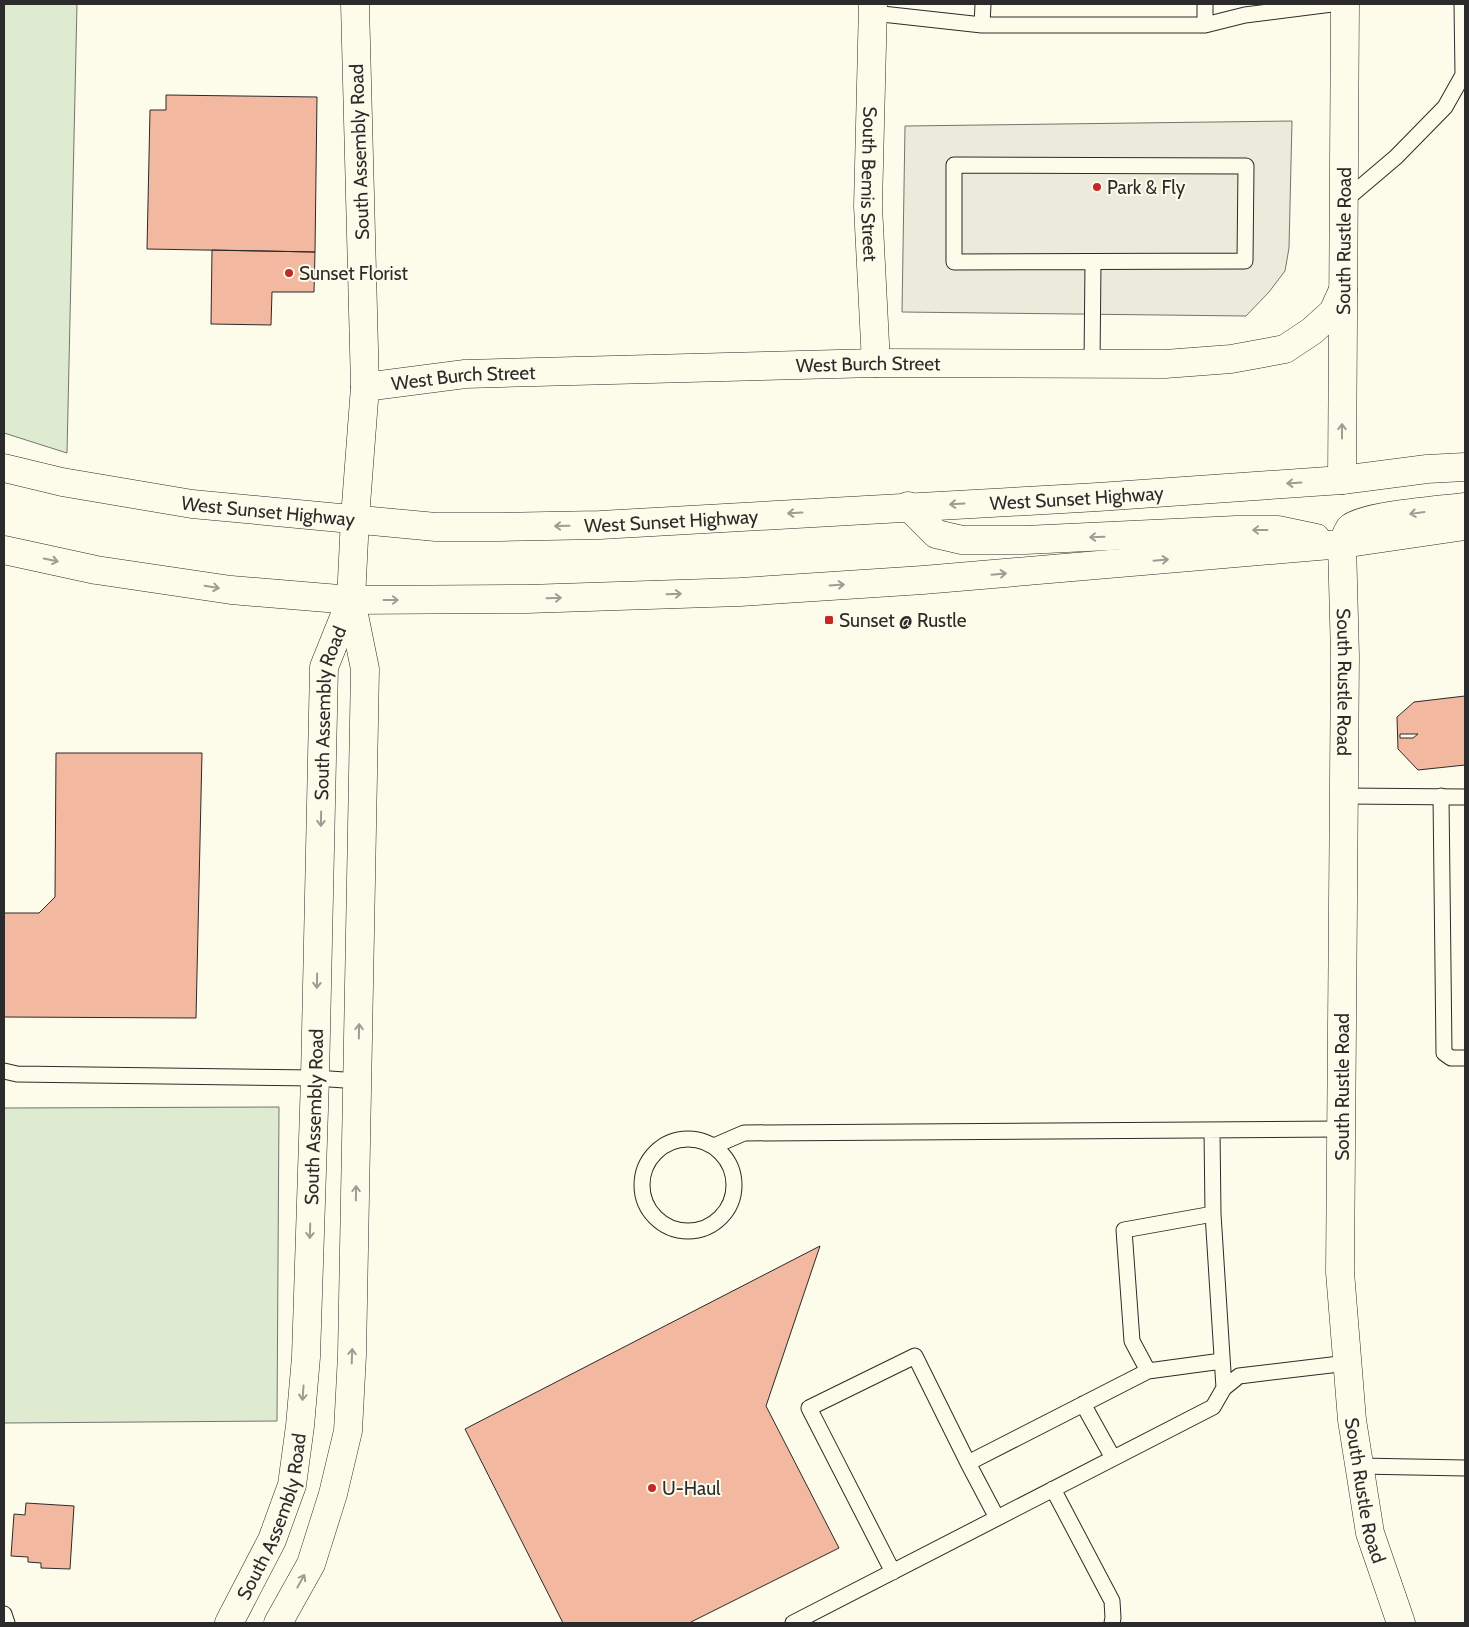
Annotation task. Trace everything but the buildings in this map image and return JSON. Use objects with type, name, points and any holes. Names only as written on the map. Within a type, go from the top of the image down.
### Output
[{"type":"street","name":"South Assembly Road","points":[[278,1623],[311,1564],[333,1494],[348,1431],[352,1355],[359,1080],[365,669],[351,600],[365,387],[355,4]]},
{"type":"street","name":"South Rustle Road","points":[[1342,480],[1345,4]]},
{"type":"street","name":"South Bemis Street","points":[[873,8],[868,206],[876,363]]},
{"type":"street","name":"West Burch Street","points":[[365,387],[466,374],[876,363],[1092,364],[1200,362],[1231,359],[1285,348],[1312,331],[1333,312],[1343,290]]},
{"type":"street","name":"West Sunset Highway","points":[[4,468],[62,482],[192,504],[436,527],[521,527],[600,525],[1098,496],[1342,480],[1426,469],[1465,467]]},
{"type":"street","points":[[908,506],[936,534],[962,540],[1025,540],[1236,530],[1278,530],[1342,544]]},
{"type":"street","points":[[1342,544],[1350,528],[1360,523],[1377,518],[1465,506]]},
{"type":"street","points":[[4,550],[96,570],[231,590],[351,600],[527,599],[740,592],[932,579],[1342,544],[1465,526]]},
{"type":"street","name":"South Rustle Road","points":[[1342,544],[1344,796],[1340,1272],[1352,1420],[1370,1533],[1401,1623]]},
{"type":"street","name":"South Assembly Road","points":[[229,1623],[272,1540],[292,1485],[300,1426],[306,1357],[315,1078],[324,667],[351,600]]},
{"type":"lane","points":[[982,25],[983,4]]},
{"type":"lane","points":[[1205,4],[1205,25]]},
{"type":"lane","points":[[873,8],[982,25],[1205,25],[1244,15],[1332,4]]},
{"type":"lane","points":[[1343,202],[1396,157],[1445,107],[1465,78],[1462,4]]},
{"type":"lane","points":[[954,165],[1246,166],[1244,261],[1093,263],[954,262],[954,165]]},
{"type":"lane","points":[[1092,364],[1093,263]]},
{"type":"lane","points":[[1344,796],[1465,797]]},
{"type":"lane","points":[[1441,796],[1444,1053],[1451,1058],[1465,1058]]},
{"type":"lane","points":[[4,1071],[17,1074],[359,1080]]},
{"type":"lane","points":[[714,1146],[725,1157],[732,1171],[734,1187],[731,1202],[723,1216],[710,1226],[695,1231],[679,1230],[664,1224],[653,1216],[645,1203],[641,1188],[642,1174],[649,1160],[658,1149],[671,1142],[685,1138],[700,1140],[714,1146],[744,1133],[1342,1129]]},
{"type":"lane","points":[[1212,1130],[1213,1214],[1224,1388]]},
{"type":"lane","points":[[1148,1371],[1132,1341],[1124,1230],[1213,1214]]},
{"type":"lane","points":[[893,1572],[809,1408],[915,1356],[997,1518]]},
{"type":"lane","points":[[968,1463],[1148,1371],[1222,1361]]},
{"type":"lane","points":[[793,1623],[1213,1407],[1224,1388],[1239,1376],[1348,1364]]},
{"type":"lane","points":[[1083,1404],[1114,1458]]},
{"type":"lane","points":[[1360,1466],[1465,1468]]},
{"type":"lane","points":[[1052,1489],[1112,1601],[1112,1623]]},
{"type":"lane","points":[[4,1614],[7,1623]]},
{"type":"green space","points":[[4,4],[77,4],[67,453],[4,433]]},
{"type":"green space","points":[[279,1107],[277,1421],[4,1423],[4,1108]]},
{"type":"shaded area","name":"Park & Fly","points":[[1292,121],[1289,248],[1285,271],[1269,292],[1246,316],[902,312],[905,126]]},
{"type":"place","name":"Park & Fly","points":[[1097,187]]},
{"type":"place","name":"Sunset Florist","points":[[289,273]]},
{"type":"place","name":"Sunset @ Rustle","points":[[829,620]]},
{"type":"place","name":"U-Haul","points":[[652,1488]]}]
